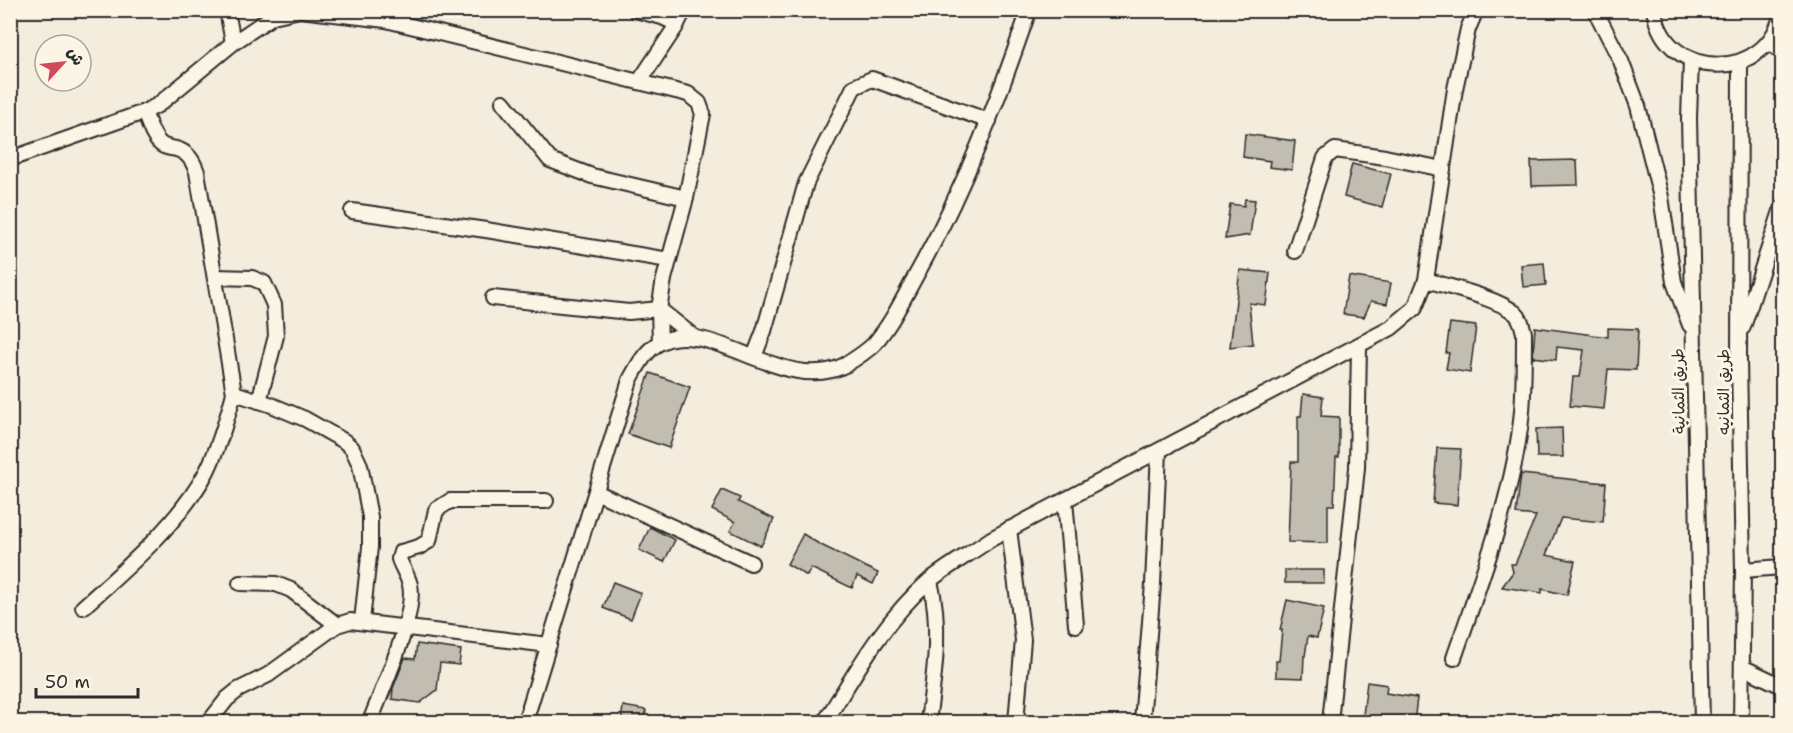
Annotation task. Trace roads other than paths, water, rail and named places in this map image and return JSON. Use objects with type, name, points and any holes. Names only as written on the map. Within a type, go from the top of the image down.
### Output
[{"type":"street","points":[[226,10],[233,43]]},
{"type":"street","points":[[10,159],[158,105],[233,43],[273,16],[300,10],[386,20],[688,94],[699,103],[703,114],[686,198],[669,260],[659,309],[660,342]]},
{"type":"street","points":[[635,10],[662,17],[677,24]]},
{"type":"street","points":[[639,82],[684,10]]},
{"type":"street","points":[[493,298],[629,312],[659,309],[694,337],[788,370],[824,371],[842,366],[872,346],[883,333],[936,239],[972,164],[1003,87],[1029,10]]},
{"type":"street","points":[[825,723],[887,627],[930,581],[991,539],[1391,328],[1415,308],[1426,280],[1455,88],[1468,29],[1476,10]]},
{"type":"street","points":[[1595,10],[1621,61],[1638,106],[1661,197],[1674,282],[1693,332]]},
{"type":"street","points":[[1654,10],[1663,35],[1675,50],[1691,60],[1707,65],[1724,66],[1740,62],[1755,54],[1768,43],[1777,29],[1782,10]]},
{"type":"street","points":[[1768,43],[1782,51]]},
{"type":"street","name":"طريق الثمانية","points":[[1691,60],[1689,118],[1702,723]]},
{"type":"street","name":"طريق الثمانيه","points":[[1740,62],[1743,570],[1741,723]]},
{"type":"street","points":[[754,357],[764,331],[806,183],[855,87],[872,79],[989,121]]},
{"type":"street","points":[[503,102],[550,160],[592,176],[686,198]]},
{"type":"street","points":[[83,607],[122,572],[188,500],[207,471],[226,422],[234,393],[197,172],[187,154],[160,144],[144,112]]},
{"type":"street","points":[[1295,251],[1325,158],[1335,150],[1443,169]]},
{"type":"street","points":[[1740,337],[1782,208]]},
{"type":"street","points":[[352,212],[486,230],[669,260]]},
{"type":"street","points":[[215,278],[252,278],[264,283],[274,305],[276,336],[259,401]]},
{"type":"street","points":[[1426,280],[1505,307],[1516,313],[1522,321],[1524,333],[1522,412],[1513,465],[1493,540],[1454,658]]},
{"type":"street","points":[[525,723],[630,380],[642,358],[660,342],[694,337]]},
{"type":"street","points":[[1330,723],[1357,468],[1359,345]]},
{"type":"street","points":[[234,393],[304,419],[344,441],[352,448],[360,465],[370,517],[370,547],[362,621]]},
{"type":"street","points":[[1142,723],[1153,584],[1158,451]]},
{"type":"street","points":[[596,492],[751,563]]},
{"type":"street","points":[[1065,500],[1076,625]]},
{"type":"street","points":[[370,723],[406,627],[410,610],[410,586],[399,560],[401,552],[419,548],[429,541],[436,510],[450,501],[546,501]]},
{"type":"street","points":[[1009,530],[1023,640],[1016,723]]},
{"type":"street","points":[[1743,570],[1782,567]]},
{"type":"street","points":[[928,723],[937,641],[935,601],[930,581]]},
{"type":"street","points":[[240,583],[276,584],[291,590],[337,625]]},
{"type":"street","points":[[210,723],[227,699],[268,675],[337,625],[350,621],[549,645]]},
{"type":"street","points":[[1742,667],[1782,686]]}]
